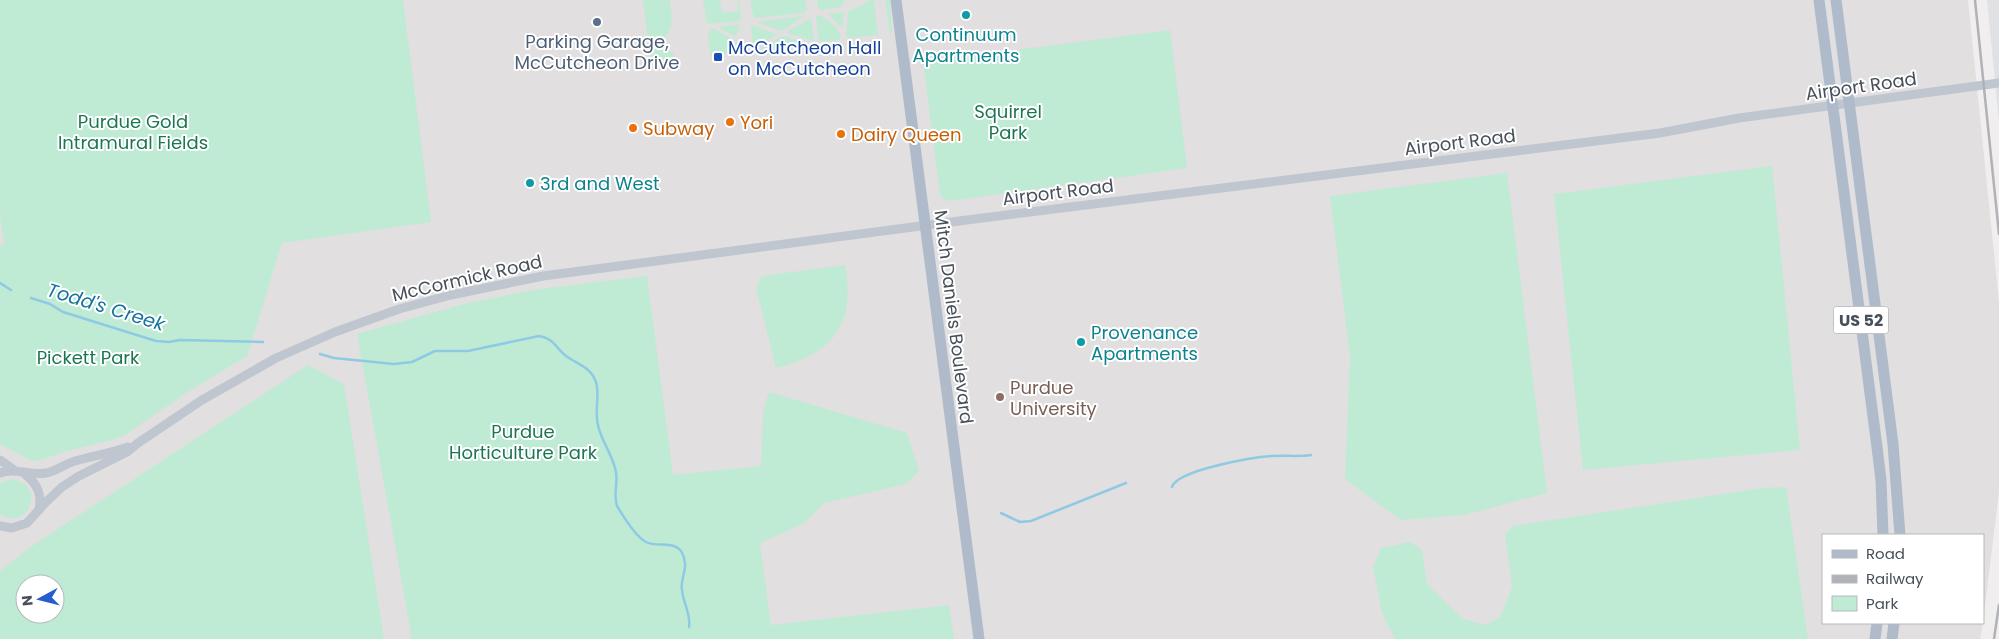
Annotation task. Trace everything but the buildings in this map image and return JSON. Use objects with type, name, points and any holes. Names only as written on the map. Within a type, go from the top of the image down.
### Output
[{"type":"main road","name":"Mitch Daniels Boulevard","points":[[896,0],[979,639]]},
{"type":"main road","name":"US 52","points":[[1819,0],[1878,455],[1884,534]]},
{"type":"main road","name":"US 52","points":[[1836,0],[1894,444],[1900,534]]},
{"type":"main road","points":[[1875,639],[1877,624]]},
{"type":"main road","points":[[1892,639],[1894,624]]},
{"type":"street","name":"Airport Road","points":[[924,226],[1660,133],[1738,118],[1999,83]]},
{"type":"street","name":"McCormick Road","points":[[1,527],[20,526],[27,523],[62,487],[79,476],[127,452],[202,400],[276,358],[336,332],[422,302],[542,276],[924,226]]},
{"type":"street","points":[[0,460],[14,470],[26,474],[45,473],[75,461],[112,453],[138,443]]},
{"type":"street","points":[[0,473],[14,470]]},
{"type":"street","points":[[26,474],[37,486],[40,494],[39,511]]},
{"type":"shaded area","name":"Purdue University","points":[[0,0],[1968,0],[1999,302],[1999,492],[1984,614],[1984,534],[1822,534],[1822,624],[1983,624],[1980,639],[0,639]]},
{"type":"shaded area","points":[[1987,0],[1999,0],[1999,122]]},
{"type":"green space","name":"Purdue Gold Intramural Fields","points":[[0,0],[403,0],[431,222],[282,243],[247,356],[186,393],[125,435],[37,461],[30,460],[0,444],[0,245],[4,245],[0,215]]},
{"type":"green space","points":[[643,0],[670,0],[672,20],[670,31],[662,39],[655,42],[654,40],[648,41]]},
{"type":"green space","points":[[703,0],[720,0],[722,13],[738,11],[737,1],[739,1],[741,18],[738,21],[708,24]]},
{"type":"green space","points":[[750,0],[805,0],[807,10],[804,13],[755,18]]},
{"type":"green space","points":[[817,0],[844,0],[844,3],[841,7],[821,10],[818,8]]},
{"type":"green space","points":[[869,0],[874,0],[878,35],[848,38],[846,34],[848,11],[859,7]]},
{"type":"green space","points":[[885,0],[890,0],[892,31],[890,35]]},
{"type":"green space","points":[[844,12],[842,28],[828,14]]},
{"type":"green space","points":[[804,16],[782,31],[756,22],[757,22]]},
{"type":"green space","points":[[817,16],[821,16],[833,24],[841,36],[839,40],[819,42],[816,19]]},
{"type":"green space","points":[[811,18],[814,41],[787,33],[788,31]]},
{"type":"green space","points":[[740,24],[736,37],[718,27]]},
{"type":"green space","points":[[751,25],[776,34],[776,35],[753,48]]},
{"type":"green space","points":[[713,28],[730,38],[728,42],[731,45],[727,54],[710,55],[708,32]]},
{"type":"green space","name":"Squirrel Park","points":[[1170,30],[1187,168],[949,201],[943,199],[940,194],[923,62]]},
{"type":"green space","points":[[784,36],[808,44],[760,50]]},
{"type":"green space","points":[[737,42],[748,49],[748,52],[731,54]]},
{"type":"green space","points":[[655,47],[669,50],[677,62],[652,65],[651,52],[655,50]]},
{"type":"green space","points":[[1772,166],[1800,450],[1583,470],[1554,194]]},
{"type":"green space","points":[[1507,173],[1547,493],[1464,515],[1401,520],[1345,479],[1350,356],[1330,196]]},
{"type":"green space","points":[[845,265],[848,286],[847,304],[843,320],[836,333],[826,345],[812,354],[796,362],[776,368],[756,288],[762,276]]},
{"type":"green space","name":"Purdue Horticulture Park","points":[[647,276],[673,475],[761,466],[763,412],[769,392],[907,433],[919,471],[906,484],[824,503],[803,524],[760,543],[771,625],[949,605],[954,639],[412,639],[357,334],[464,304],[533,290]]},
{"type":"green space","points":[[308,365],[344,384],[384,639],[0,639],[0,571],[29,548]]},
{"type":"green space","points":[[11,479],[22,483],[29,489],[31,497],[30,506],[26,513],[19,517],[10,518],[0,514],[0,483]]},
{"type":"green space","points":[[1786,487],[1808,639],[1395,639],[1382,613],[1373,568],[1381,548],[1410,542],[1422,550],[1427,584],[1463,619],[1486,625],[1501,616],[1512,587],[1505,534],[1513,526],[1763,488]]},
{"type":"waterway","name":"Todd's Creek","points":[[0,283],[11,290]]},
{"type":"waterway","name":"Todd's Creek","points":[[31,298],[50,304],[63,312],[156,341],[263,342]]},
{"type":"waterway","name":"Todd's Creek","points":[[320,354],[334,358],[394,364],[412,362],[435,351],[468,351],[539,336],[551,341],[566,356],[588,370],[596,382],[598,425],[614,466],[617,506],[638,536],[646,542],[675,546],[683,555],[685,566],[682,587],[689,617],[689,627]]},
{"type":"waterway","points":[[1172,487],[1177,481],[1187,475],[1234,462],[1263,457],[1311,455]]},
{"type":"waterway","points":[[1001,513],[1020,522],[1031,521],[1126,483]]},
{"type":"railway","points":[[1975,0],[1999,234]]},
{"type":"railway","points":[[1994,639],[1999,605]]},
{"type":"place","name":"Continuum Apartments","points":[[966,15]]},
{"type":"place","name":"Parking Garage, McCutcheon Drive","points":[[597,22]]},
{"type":"place","name":"McCutcheon Hall on McCutcheon","points":[[718,57]]},
{"type":"place","name":"Yori","points":[[730,122]]},
{"type":"place","name":"Subway","points":[[633,128]]},
{"type":"place","name":"Dairy Queen","points":[[841,134]]},
{"type":"place","name":"3rd and West","points":[[530,183]]},
{"type":"place","name":"Provenance Apartments","points":[[1081,342]]},
{"type":"place","name":"Purdue University","points":[[1000,397]]},
{"type":"park label","name":"Pickett Park","points":[[88,357]]}]
